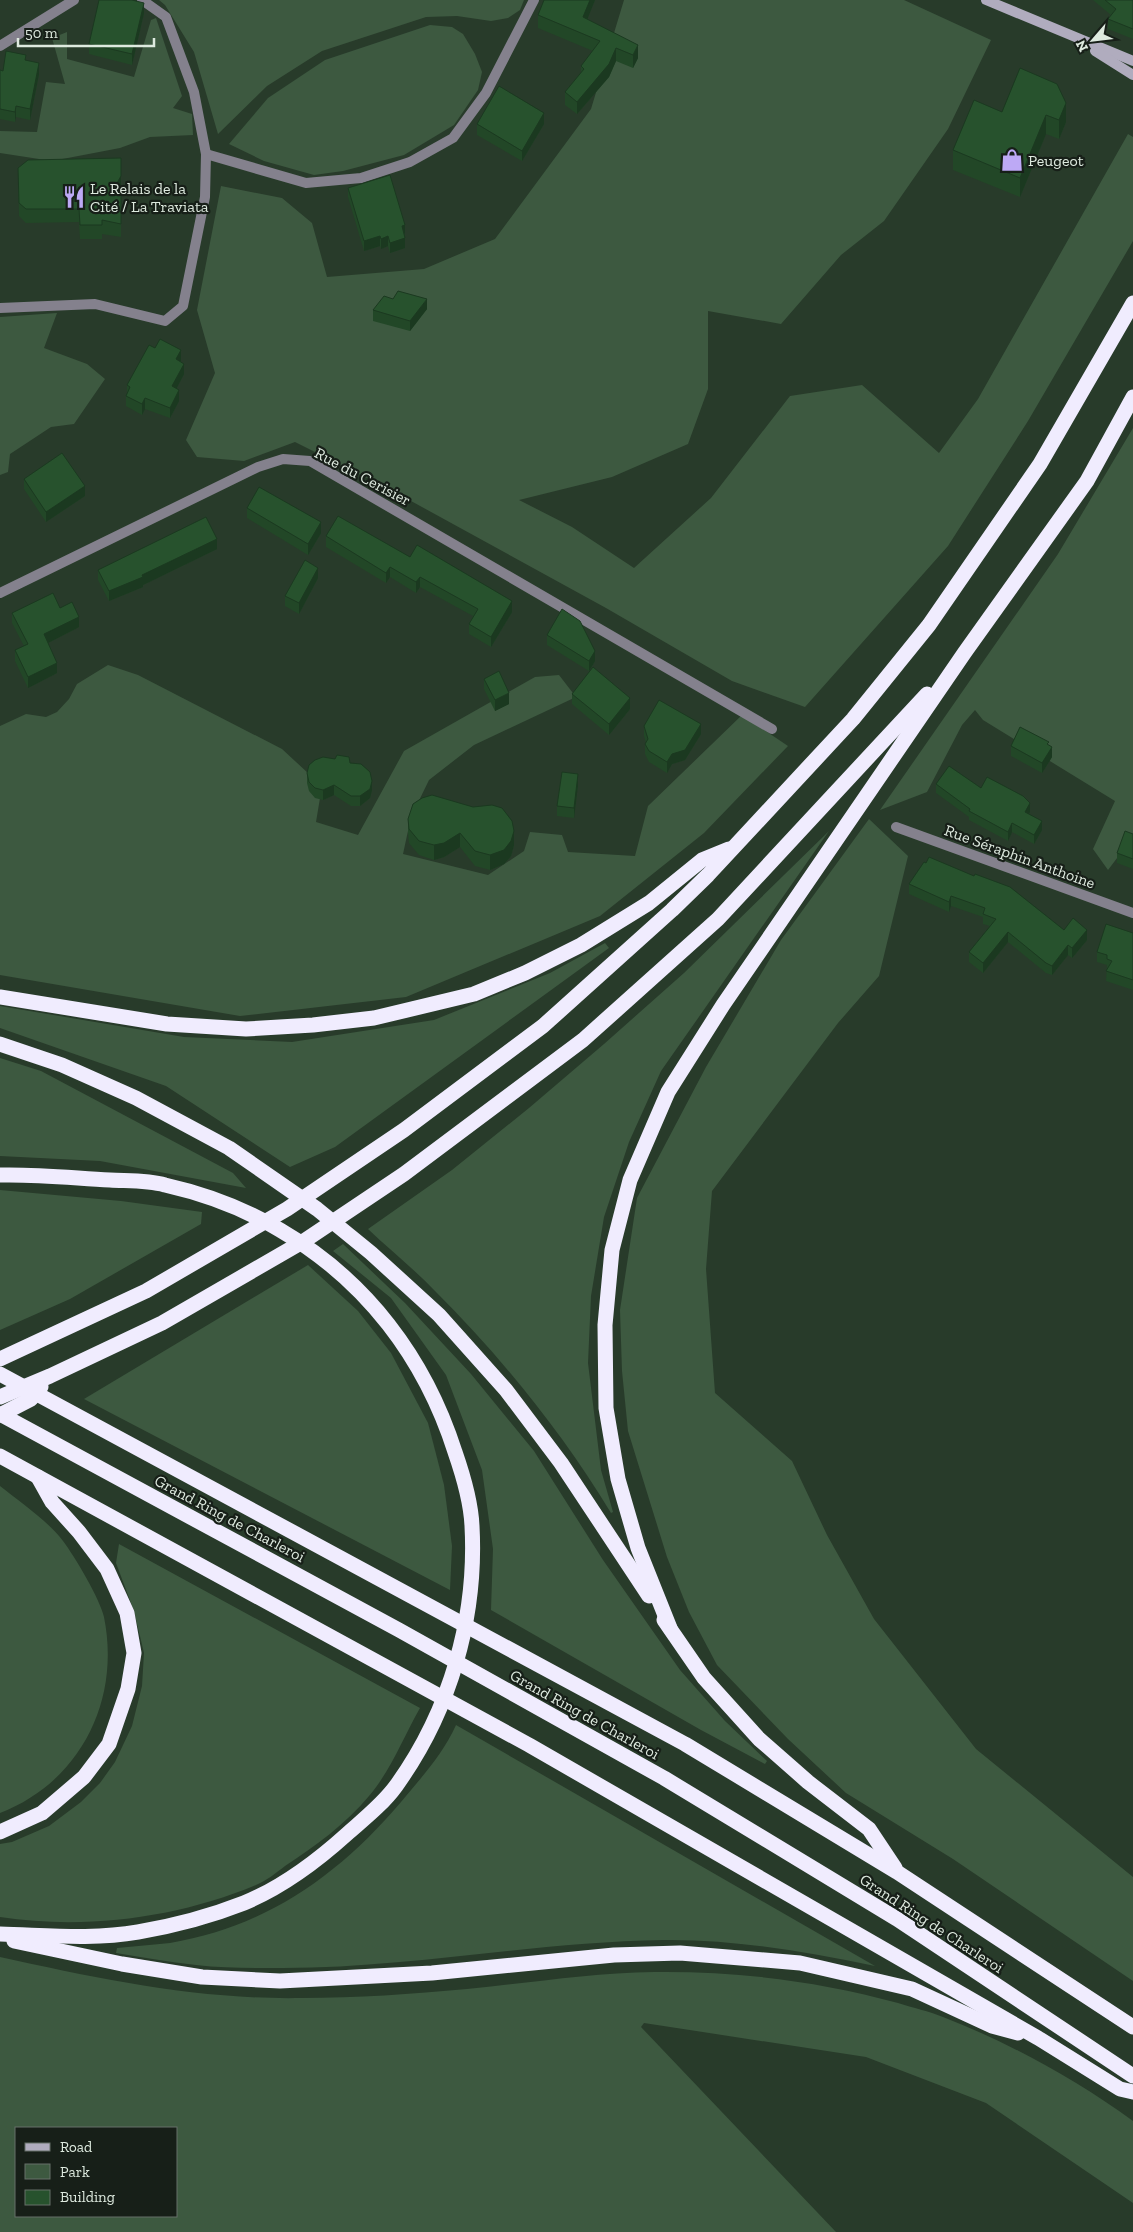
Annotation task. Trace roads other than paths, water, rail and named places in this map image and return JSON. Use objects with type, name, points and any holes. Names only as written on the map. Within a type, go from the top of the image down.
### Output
[{"type":"highway","points":[[0,1358],[146,1291],[288,1209],[404,1130],[543,1026],[672,910],[708,875],[853,719],[929,625],[1040,464],[1133,303]]},
{"type":"highway","points":[[670,1628],[638,1548],[618,1479],[606,1408],[605,1326],[612,1250],[630,1180],[668,1092],[723,1005],[965,652],[1087,480],[1133,397]]},
{"type":"highway","points":[[0,1397],[50,1376],[170,1318],[304,1241],[404,1174],[583,1040],[718,919],[842,788],[965,652]]},
{"type":"highway","points":[[0,997],[167,1024],[246,1029],[313,1025],[374,1018],[474,994],[525,973],[581,945],[648,903],[702,860],[732,848]]},
{"type":"highway","points":[[0,1044],[62,1065],[136,1098],[229,1148],[317,1209],[371,1253],[439,1315],[506,1390],[561,1463],[704,1678],[759,1738],[808,1782],[869,1829],[897,1872]]},
{"type":"highway","points":[[0,1175],[30,1175],[162,1184],[229,1204],[281,1230],[322,1259],[355,1286],[393,1328],[421,1372],[446,1422],[462,1472],[472,1523],[472,1587],[462,1644],[448,1690],[421,1746],[394,1788],[334,1846],[292,1878],[246,1902],[209,1915],[136,1932],[0,1936]]},
{"type":"highway","name":"Grand Ring de Charleroi","points":[[0,1374],[685,1744],[897,1872],[1133,2027]]},
{"type":"highway","points":[[0,1415],[31,1399],[50,1376]]},
{"type":"highway","name":"Grand Ring de Charleroi","points":[[0,1415],[399,1630],[664,1778],[897,1919],[1133,2076]]},
{"type":"highway","points":[[0,1456],[529,1745],[1038,2038],[1120,2089],[1133,2092]]},
{"type":"highway","points":[[0,1832],[42,1813],[84,1777],[110,1744],[128,1688],[134,1653],[127,1613],[107,1569],[79,1532],[52,1502],[38,1476]]},
{"type":"highway","points":[[0,1936],[122,1964],[202,1977],[280,1981],[432,1973],[614,1955],[680,1953],[800,1963],[912,1989],[992,2026],[1038,2038]]},
{"type":"main road","points":[[986,0],[1133,61]]},
{"type":"main road","points":[[1074,37],[1133,75]]},
{"type":"street","points":[[0,46],[74,0]]},
{"type":"street","points":[[0,308],[95,304],[165,321],[183,306],[205,197],[206,154],[194,92],[170,25],[166,17],[142,0]]},
{"type":"street","points":[[206,154],[306,183],[362,178],[410,162],[453,138],[486,93],[534,0]]},
{"type":"street","name":"Rue du Cerisier","points":[[0,593],[258,467],[283,459],[310,461],[772,729]]},
{"type":"street","name":"Rue Séraphin Anthoine","points":[[896,827],[1133,913]]},
{"type":"place","name":"Peugeot","points":[[1012,160]]},
{"type":"place","name":"Le Relais de la Cité / La Traviata","points":[[74,197]]}]
